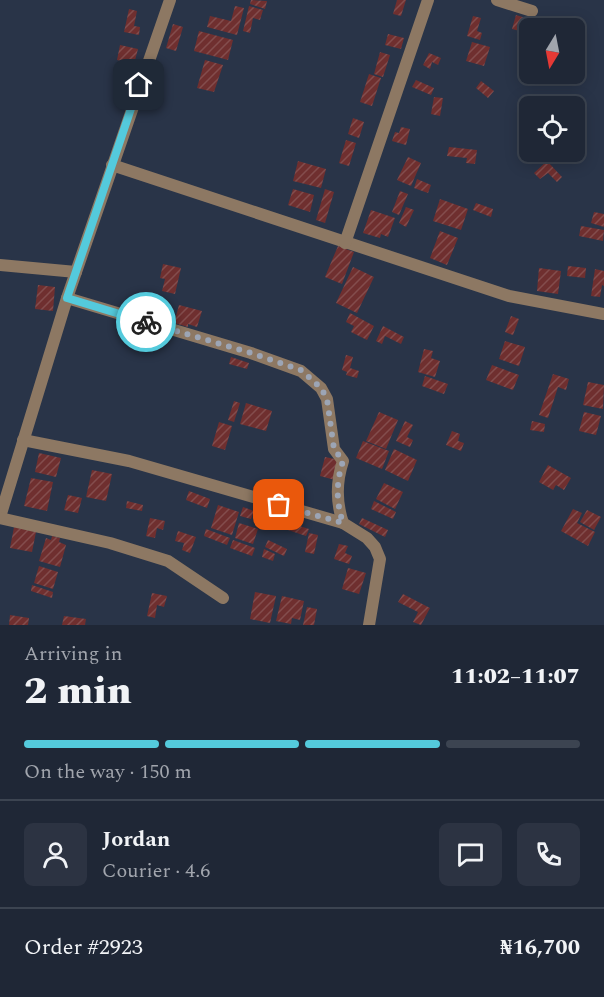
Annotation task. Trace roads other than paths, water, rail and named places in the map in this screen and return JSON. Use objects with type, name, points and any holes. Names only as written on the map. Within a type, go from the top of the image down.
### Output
[{"type":"street","points":[[170,0],[67,298],[0,518],[110,543],[168,561],[223,598]]},
{"type":"street","points":[[345,243],[428,0]]},
{"type":"street","points":[[497,0],[532,11]]},
{"type":"street","points":[[112,165],[509,296],[604,314]]},
{"type":"street","points":[[0,265],[76,272]]},
{"type":"street","points":[[67,298],[301,370],[321,388],[327,399],[334,449],[343,461],[337,478],[338,508],[343,523]]},
{"type":"street","points":[[23,440],[129,461],[343,523],[367,538],[375,547],[380,559],[369,625]]}]
